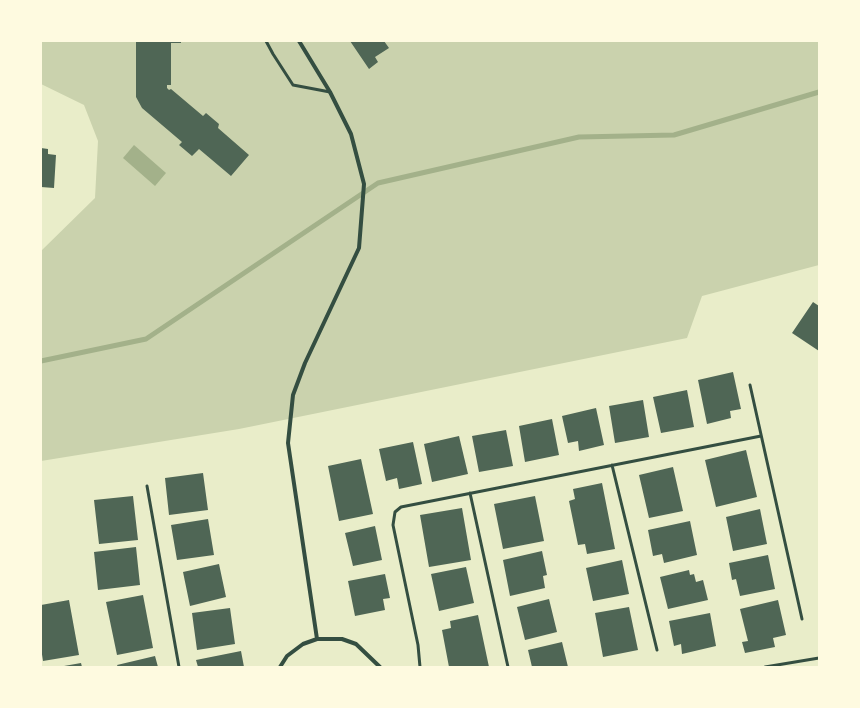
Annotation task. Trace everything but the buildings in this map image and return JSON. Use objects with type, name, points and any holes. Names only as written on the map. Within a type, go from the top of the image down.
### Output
[{"type":"street","points":[[299,41],[330,92],[351,134],[364,184],[359,248],[303,369],[294,395],[288,443],[317,639]]},
{"type":"street","points":[[280,667],[287,656],[303,644],[317,639],[342,639],[356,644],[380,667]]},
{"type":"lane","points":[[266,41],[293,85],[330,92]]},
{"type":"lane","points":[[750,385],[802,619]]},
{"type":"lane","points":[[420,667],[418,645],[393,525],[395,512],[401,507],[761,436]]},
{"type":"lane","points":[[612,465],[657,650]]},
{"type":"lane","points":[[147,486],[180,667]]},
{"type":"lane","points":[[470,493],[508,667]]},
{"type":"lane","points":[[765,667],[819,658]]},
{"type":"shaded area","points":[[41,41],[819,41],[819,265],[702,296],[687,338],[239,429],[41,461],[41,251],[95,198],[98,141],[84,105],[41,84]]},
{"type":"shaded area","points":[[134,145],[166,173],[155,186],[123,158]]},
{"type":"waterway","points":[[41,361],[146,339],[378,183],[579,137],[674,135],[819,92]]}]
